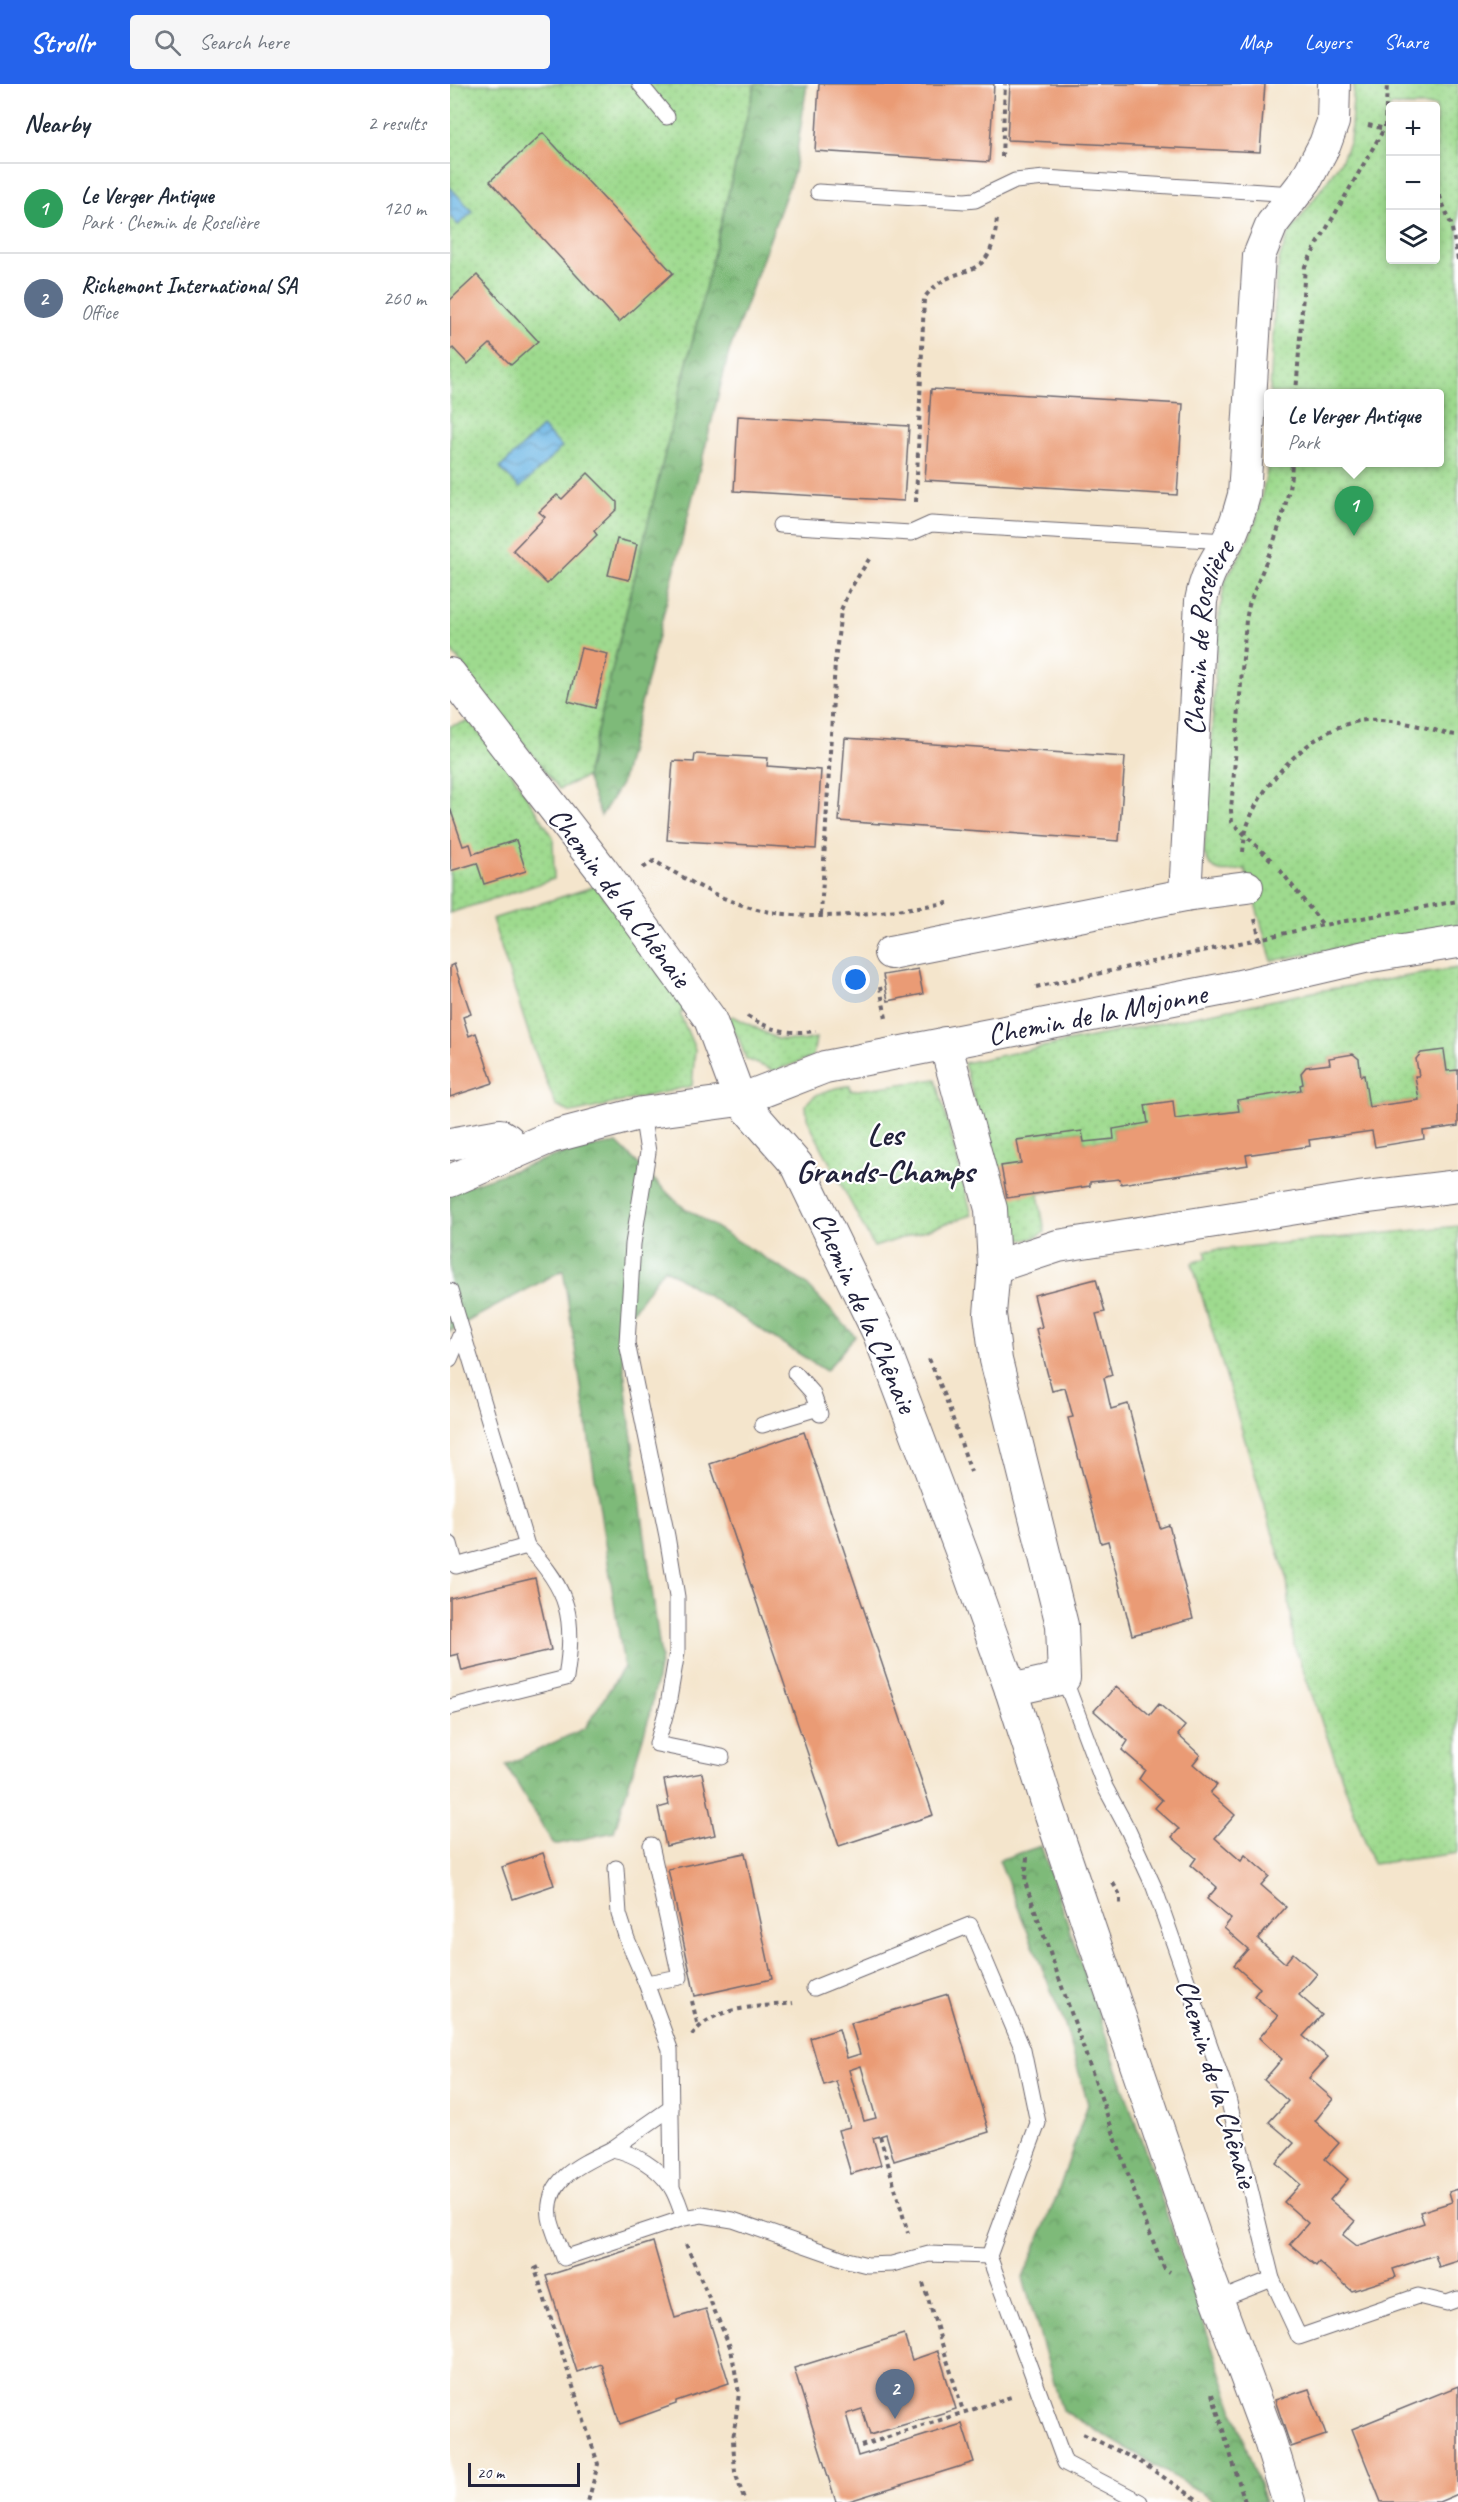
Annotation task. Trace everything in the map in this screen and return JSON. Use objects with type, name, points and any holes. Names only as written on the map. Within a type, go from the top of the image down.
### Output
[{"type":"street","name":"Chemin de Roselière","points":[[1185,895],[1201,601],[1211,565],[1227,541],[1239,515],[1244,495],[1259,256],[1272,224],[1306,180],[1325,144],[1333,122],[1334,84]]},
{"type":"street","name":"Chemin de la Chênaie","points":[[450,674],[462,706],[541,794],[602,870],[710,1019],[740,1100],[789,1154],[804,1177],[879,1334],[1011,1690],[1049,1809],[1202,2258],[1269,2438],[1289,2502]]},
{"type":"street","points":[[890,953],[1185,895],[1247,887]]},
{"type":"street","name":"Chemin de la Mojonne","points":[[450,1181],[551,1137],[642,1113],[740,1100],[825,1067],[1267,980],[1365,957],[1458,942]]},
{"type":"street","name":"Chemin de la Chênaie","points":[[945,1043],[991,1209],[994,1267],[990,1314],[996,1360],[1062,1625],[1064,1678]]},
{"type":"street","points":[[450,1144],[500,1135],[508,1140],[514,1153]]},
{"type":"street","points":[[994,1267],[1058,1246],[1359,1198],[1458,1186]]},
{"type":"street","points":[[1011,1690],[1064,1678]]},
{"type":"lane","points":[[640,84],[667,117]]},
{"type":"lane","points":[[818,192],[965,201],[975,200],[1015,181],[1045,178],[1295,194]]},
{"type":"lane","points":[[780,525],[911,532],[931,524],[1227,541]]},
{"type":"lane","points":[[642,1113],[648,1152],[633,1244],[627,1343],[667,1536],[677,1597],[678,1652],[668,1705],[657,1744],[722,1757]]},
{"type":"lane","points":[[450,1291],[527,1546],[548,1568],[562,1594],[570,1615],[571,1638],[566,1678],[450,1707]]},
{"type":"lane","points":[[450,1359],[462,1331]]},
{"type":"lane","points":[[762,1425],[819,1411],[812,1392],[795,1372]]},
{"type":"lane","points":[[450,1544],[453,1568],[527,1546]]},
{"type":"lane","name":"Chemin de la Chênaie","points":[[1064,1678],[1105,1787],[1154,1887],[1223,2084],[1272,2279],[1299,2337],[1418,2296],[1447,2302],[1458,2299]]},
{"type":"lane","points":[[646,1983],[680,1977],[651,1845]]},
{"type":"lane","points":[[616,1868],[619,1914],[670,2049],[672,2187],[681,2219]]},
{"type":"lane","points":[[814,1988],[970,1924],[1023,2050],[1038,2123],[989,2256],[1065,2463],[1140,2502]]},
{"type":"lane","points":[[671,2108],[612,2150],[575,2167],[566,2174],[553,2193],[550,2218],[564,2258],[681,2219],[702,2215],[733,2220],[867,2265],[892,2264],[929,2254],[989,2256]]},
{"type":"lane","points":[[612,2150],[630,2154],[644,2161],[672,2187]]},
{"type":"lane","points":[[1219,2300],[1272,2279]]},
{"type":"path","points":[[911,532],[916,499],[924,298],[933,286],[975,269],[987,259],[995,241],[1005,84]]},
{"type":"path","points":[[1296,389],[1305,266],[1385,127],[1387,84]]},
{"type":"path","points":[[1440,198],[1451,224],[1458,260]]},
{"type":"path","points":[[1451,224],[1458,228]]},
{"type":"path","points":[[1292,467],[1286,506],[1249,605],[1244,632],[1231,810],[1232,822],[1268,855],[1323,925]]},
{"type":"path","points":[[821,915],[835,662],[841,610],[849,591],[888,530]]},
{"type":"path","points":[[1245,835],[1254,809],[1271,783],[1312,742],[1338,726],[1367,720],[1386,720],[1458,735]]},
{"type":"path","points":[[635,873],[654,861],[725,899],[753,908],[821,915],[883,912],[952,902]]},
{"type":"path","points":[[1247,887],[1267,980]]},
{"type":"path","points":[[1026,989],[1323,925],[1458,901]]},
{"type":"path","points":[[740,1013],[776,1031],[790,1033],[819,1030]]},
{"type":"path","points":[[875,1020],[897,1016]]},
{"type":"path","points":[[1027,1853],[1025,1882],[1142,2214],[1164,2268],[1176,2277]]},
{"type":"path","points":[[671,2064],[698,2027],[706,2020],[738,2009],[804,2000],[814,1988]]},
{"type":"path","points":[[681,2219],[692,2263],[731,2349],[739,2392],[733,2440],[735,2472],[745,2502]]},
{"type":"path","points":[[564,2258],[535,2269],[598,2464],[588,2502]]},
{"type":"path","points":[[861,2445],[1037,2389]]},
{"type":"path","points":[[1211,2390],[1245,2502]]},
{"type":"path","points":[[1048,2417],[1139,2461],[1201,2502]]},
{"type":"green space","points":[[450,84],[755,84],[586,777],[559,789],[450,649]]},
{"type":"green space","points":[[755,84],[807,84],[794,172],[729,352],[621,784],[601,816],[586,777]]},
{"type":"green space","points":[[1354,84],[1458,84],[1458,925],[1272,961],[1245,869],[1220,871],[1211,866],[1204,853],[1219,617],[1225,581],[1256,521],[1267,467],[1444,467],[1444,389],[1270,389],[1276,280],[1279,259],[1289,234],[1341,161],[1350,141]]},
{"type":"green space","points":[[469,721],[506,764],[553,837],[554,879],[450,913],[450,726]]},
{"type":"green space","points":[[596,886],[685,1009],[680,1014],[695,1049],[692,1086],[572,1113],[556,1106],[533,1047],[492,919]]},
{"type":"green space","points":[[1458,968],[1458,1070],[1447,1071],[1444,1050],[1419,1076],[1415,1077],[1419,1100],[1369,1107],[1359,1059],[1352,1054],[1329,1058],[1330,1064],[1306,1067],[1301,1073],[1303,1084],[1300,1085],[1301,1090],[1237,1100],[1239,1111],[1113,1129],[1114,1139],[1084,1142],[1082,1131],[1050,1135],[1058,1190],[1038,1194],[1045,1232],[1027,1240],[1019,1239],[1010,1233],[964,1063],[1318,991]]},
{"type":"green space","points":[[733,1016],[777,1039],[801,1041],[816,1038],[813,1057],[774,1071],[746,1059],[739,1039],[727,1019]]},
{"type":"green space","points":[[936,1079],[972,1215],[874,1247],[813,1131],[807,1118],[806,1105],[819,1094],[850,1085],[851,1091]]},
{"type":"green space","points":[[617,1143],[680,1205],[805,1283],[855,1336],[826,1371],[664,1268],[620,1329],[629,1416],[661,1658],[650,1714],[614,1832],[554,1845],[506,1765],[585,1728],[624,1667],[563,1270],[450,1331],[450,1192],[572,1150]]},
{"type":"green space","points":[[1458,1226],[1458,1853],[1373,1864],[1294,1645],[1287,1581],[1192,1263],[1207,1258],[1205,1251]]},
{"type":"green space","points":[[1041,1846],[1265,2502],[1216,2502],[1062,2410],[1023,2278],[1057,2195],[1088,2104],[1065,2025],[999,1860]]},
{"type":"water","points":[[450,187],[473,212],[458,225],[450,216]]},
{"type":"water","points":[[542,427],[562,447],[520,488],[500,468]]},
{"type":"building","points":[[819,84],[994,84],[989,162],[815,151]]},
{"type":"building","points":[[1010,84],[1265,84],[1260,152],[1007,140]]},
{"type":"building","points":[[543,133],[673,273],[619,322],[490,181]]},
{"type":"building","points":[[477,275],[538,341],[511,365],[490,344],[468,364],[453,348],[450,351],[450,300]]},
{"type":"building","points":[[931,389],[1183,404],[1177,495],[925,480]]},
{"type":"building","points":[[738,416],[909,426],[904,501],[734,491]]},
{"type":"building","points":[[588,473],[617,502],[617,509],[594,531],[597,535],[547,584],[513,550],[545,517],[539,512],[557,495],[562,499]]},
{"type":"building","points":[[617,539],[637,544],[629,580],[608,575]]},
{"type":"building","points":[[581,648],[608,654],[595,708],[568,701]]},
{"type":"building","points":[[845,738],[1125,757],[1119,841],[839,821]]},
{"type":"building","points":[[695,754],[768,758],[767,766],[821,770],[816,849],[667,840],[673,761],[694,762]]},
{"type":"building","points":[[450,808],[463,846],[470,844],[473,854],[516,840],[526,871],[484,884],[477,863],[450,871]]},
{"type":"building","points":[[454,964],[471,1014],[463,1017],[469,1036],[476,1033],[493,1083],[450,1097],[450,966]]},
{"type":"building","points":[[918,969],[923,994],[888,1001],[883,975]]},
{"type":"building","points":[[1444,1050],[1447,1071],[1458,1070],[1458,1126],[1423,1131],[1424,1139],[1375,1147],[1372,1131],[1309,1140],[1310,1146],[1246,1155],[1248,1165],[1121,1184],[1120,1179],[1090,1182],[1090,1186],[1007,1198],[1001,1166],[1021,1163],[1017,1140],[1082,1131],[1084,1142],[1114,1139],[1113,1129],[1148,1123],[1145,1105],[1173,1101],[1175,1119],[1239,1111],[1237,1100],[1301,1090],[1300,1085],[1303,1084],[1301,1073],[1306,1067],[1330,1064],[1329,1058],[1353,1054],[1359,1059],[1361,1076],[1364,1075],[1369,1107],[1419,1100],[1415,1076],[1419,1076],[1416,1059],[1421,1053]]},
{"type":"building","points":[[1096,1279],[1105,1312],[1096,1314],[1112,1375],[1104,1378],[1111,1409],[1128,1404],[1160,1528],[1169,1525],[1193,1619],[1132,1635],[1108,1541],[1101,1543],[1068,1418],[1073,1417],[1065,1388],[1052,1391],[1036,1329],[1042,1327],[1034,1295]]},
{"type":"building","points":[[804,1432],[933,1815],[839,1846],[710,1464]]},
{"type":"building","points":[[535,1578],[551,1650],[462,1671],[458,1654],[450,1656],[450,1598]]},
{"type":"building","points":[[1116,1686],[1150,1715],[1159,1704],[1185,1726],[1178,1735],[1200,1755],[1193,1764],[1217,1785],[1210,1793],[1235,1815],[1215,1838],[1241,1861],[1245,1855],[1269,1876],[1261,1885],[1286,1907],[1258,1939],[1285,1963],[1293,1953],[1317,1974],[1299,1995],[1322,2015],[1303,2036],[1328,2057],[1309,2078],[1333,2099],[1315,2121],[1339,2143],[1325,2159],[1348,2179],[1330,2200],[1355,2221],[1343,2235],[1357,2246],[1424,2223],[1420,2212],[1452,2202],[1449,2192],[1458,2189],[1458,2261],[1439,2267],[1435,2255],[1393,2269],[1396,2277],[1352,2291],[1319,2262],[1316,2266],[1290,2244],[1308,2223],[1284,2202],[1300,2184],[1276,2163],[1294,2143],[1269,2122],[1288,2101],[1264,2080],[1282,2059],[1259,2038],[1278,2016],[1254,1996],[1260,1988],[1234,1965],[1248,1949],[1224,1928],[1231,1919],[1207,1899],[1217,1887],[1191,1865],[1196,1858],[1172,1837],[1179,1829],[1155,1808],[1162,1800],[1139,1779],[1145,1770],[1122,1750],[1128,1741],[1094,1711]]},
{"type":"building","points":[[702,1773],[715,1835],[666,1846],[658,1808],[669,1805],[664,1780]]},
{"type":"building","points":[[543,1853],[554,1885],[513,1899],[502,1867]]},
{"type":"building","points":[[745,1853],[772,1979],[695,1996],[668,1869]]},
{"type":"building","points":[[948,1994],[989,2132],[894,2161],[886,2134],[873,2138],[881,2165],[851,2174],[838,2130],[850,2127],[836,2081],[824,2085],[810,2038],[839,2029],[847,2058],[860,2054],[851,2023]],"holes":[[[861,2066],[876,2118],[864,2121],[849,2070]]]},
{"type":"building","points":[[653,2242],[675,2318],[706,2309],[729,2383],[676,2401],[676,2404],[620,2424],[601,2364],[577,2372],[546,2276]]},
{"type":"building","points":[[904,2334],[912,2360],[938,2351],[956,2409],[870,2435],[862,2409],[846,2414],[858,2456],[962,2424],[974,2462],[846,2502],[836,2502],[794,2368]]},
{"type":"building","points":[[1458,2386],[1458,2494],[1439,2502],[1381,2502],[1352,2429]]},
{"type":"building","points":[[1309,2389],[1326,2435],[1291,2447],[1275,2400]]},
{"type":"place","name":"Le Verger Antique","points":[[1354,536]]},
{"type":"place","name":"Richemont International SA","points":[[895,2419]]},
{"type":"district","name":"Les Grands-Champs","points":[[885,1152]]}]
